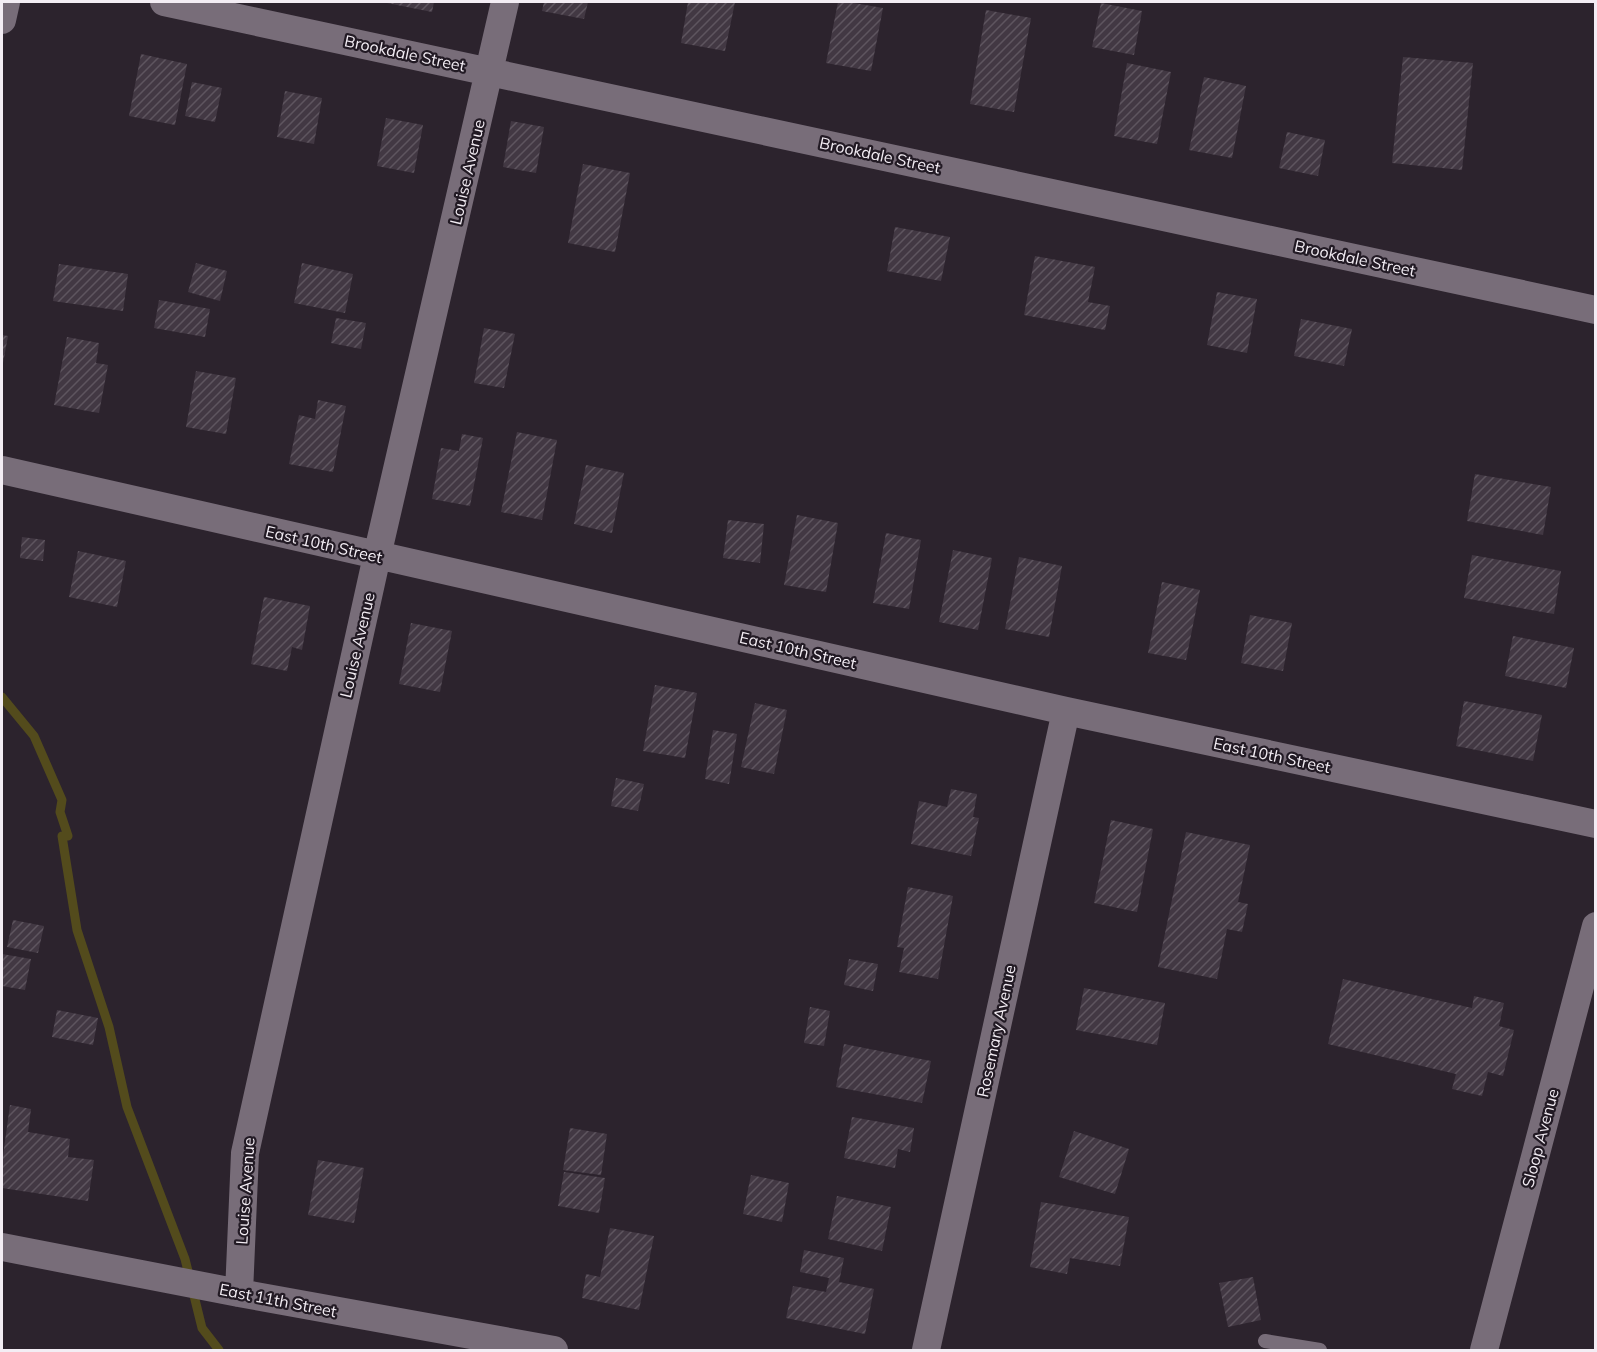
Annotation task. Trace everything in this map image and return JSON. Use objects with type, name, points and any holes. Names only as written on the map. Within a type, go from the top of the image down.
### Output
[{"type":"street","points":[[2,20],[6,2]]},
{"type":"street","name":"Brookdale Street","points":[[164,2],[1596,310]]},
{"type":"street","name":"Louise Avenue","points":[[226,1290],[245,1153],[377,556],[505,2]]},
{"type":"street","name":"East 10th Street","points":[[2,470],[1066,711],[1596,824]]},
{"type":"street","name":"Rosemary Avenue","points":[[926,1350],[1066,711]]},
{"type":"street","name":"Sloop Avenue","points":[[1484,1350],[1596,926]]},
{"type":"street","name":"East 11th Street","points":[[2,1247],[554,1350]]},
{"type":"lane","points":[[1266,1341],[1320,1350]]},
{"type":"building","points":[[382,2],[434,2],[432,12]]},
{"type":"building","points":[[544,2],[588,2],[584,19],[542,11]]},
{"type":"building","points":[[688,2],[735,2],[725,51],[681,43]]},
{"type":"building","points":[[838,2],[883,8],[871,71],[826,63]]},
{"type":"building","points":[[1101,3],[1142,11],[1134,55],[1092,47]]},
{"type":"building","points":[[986,10],[1031,18],[1014,112],[970,104]]},
{"type":"building","points":[[141,54],[187,64],[175,125],[129,116]]},
{"type":"building","points":[[1403,57],[1473,63],[1462,170],[1392,163]]},
{"type":"building","points":[[1127,63],[1171,72],[1157,144],[1114,136]]},
{"type":"building","points":[[1204,77],[1246,86],[1232,158],[1189,150]]},
{"type":"building","points":[[192,82],[222,88],[215,122],[185,116]]},
{"type":"building","points":[[285,91],[322,98],[314,144],[277,137]]},
{"type":"building","points":[[386,118],[423,125],[414,173],[377,166]]},
{"type":"building","points":[[511,121],[544,127],[536,173],[503,167]]},
{"type":"building","points":[[1287,132],[1325,140],[1318,176],[1279,168]]},
{"type":"building","points":[[583,164],[630,173],[615,252],[568,243]]},
{"type":"building","points":[[895,227],[950,237],[941,281],[887,271]]},
{"type":"building","points":[[1035,256],[1095,267],[1088,302],[1110,306],[1105,330],[1024,315]]},
{"type":"building","points":[[196,263],[227,271],[220,301],[188,292]]},
{"type":"building","points":[[302,263],[353,274],[345,313],[294,303]]},
{"type":"building","points":[[59,264],[128,274],[123,311],[53,301]]},
{"type":"building","points":[[1217,292],[1257,299],[1247,353],[1207,345]]},
{"type":"building","points":[[159,300],[210,309],[205,337],[154,328]]},
{"type":"building","points":[[336,318],[366,323],[361,349],[331,343]]},
{"type":"building","points":[[1301,319],[1352,329],[1344,366],[1294,356]]},
{"type":"building","points":[[484,328],[515,334],[504,388],[474,383]]},
{"type":"building","points":[[2,335],[8,336],[3,363],[2,363]]},
{"type":"building","points":[[67,337],[99,343],[96,363],[108,365],[99,413],[54,405]]},
{"type":"building","points":[[196,371],[236,378],[226,434],[186,427]]},
{"type":"building","points":[[318,400],[346,406],[333,472],[289,464],[299,415],[315,419]]},
{"type":"building","points":[[517,432],[557,440],[542,520],[501,512]]},
{"type":"building","points":[[462,434],[483,438],[470,506],[432,499],[441,448],[459,451]]},
{"type":"building","points":[[586,465],[624,473],[612,533],[574,524]]},
{"type":"building","points":[[1475,474],[1551,487],[1543,535],[1467,521]]},
{"type":"building","points":[[797,515],[838,523],[826,592],[784,585]]},
{"type":"building","points":[[728,520],[764,524],[760,563],[723,558]]},
{"type":"building","points":[[886,533],[921,540],[909,609],[873,603]]},
{"type":"building","points":[[22,537],[45,540],[43,561],[20,558]]},
{"type":"building","points":[[953,550],[992,558],[978,630],[939,622]]},
{"type":"building","points":[[78,551],[126,561],[117,607],[69,597]]},
{"type":"building","points":[[1472,555],[1561,571],[1554,614],[1464,598]]},
{"type":"building","points":[[1019,557],[1062,566],[1049,637],[1005,629]]},
{"type":"building","points":[[1162,582],[1200,590],[1186,660],[1148,653]]},
{"type":"building","points":[[264,597],[310,606],[302,650],[292,647],[287,671],[251,664]]},
{"type":"building","points":[[1250,615],[1292,623],[1283,671],[1241,663]]},
{"type":"building","points":[[411,623],[452,631],[440,692],[399,684]]},
{"type":"building","points":[[1513,636],[1574,648],[1566,688],[1505,676]]},
{"type":"building","points":[[655,685],[697,693],[685,758],[643,751]]},
{"type":"building","points":[[1464,701],[1542,715],[1533,761],[1456,746]]},
{"type":"building","points":[[755,703],[787,710],[774,774],[741,767]]},
{"type":"building","points":[[713,730],[737,734],[729,784],[705,779]]},
{"type":"building","points":[[616,778],[644,784],[638,811],[611,806]]},
{"type":"building","points":[[951,789],[977,794],[973,817],[979,818],[971,856],[911,844],[919,801],[947,807]]},
{"type":"building","points":[[1111,820],[1153,829],[1137,912],[1094,903]]},
{"type":"building","points":[[1186,832],[1250,845],[1238,902],[1248,904],[1242,932],[1227,929],[1217,979],[1158,967]]},
{"type":"building","points":[[908,887],[953,896],[938,979],[899,972],[904,948],[897,947]]},
{"type":"building","points":[[13,920],[44,926],[38,953],[7,947]]},
{"type":"building","points":[[2,954],[31,959],[25,990],[2,986]]},
{"type":"building","points":[[849,959],[878,964],[873,991],[844,985]]},
{"type":"building","points":[[1343,979],[1472,1008],[1474,996],[1504,1003],[1499,1026],[1514,1030],[1503,1076],[1488,1072],[1482,1096],[1452,1089],[1456,1074],[1328,1044]]},
{"type":"building","points":[[1084,988],[1165,1003],[1157,1045],[1076,1030]]},
{"type":"building","points":[[810,1007],[830,1011],[824,1046],[804,1043]]},
{"type":"building","points":[[57,1010],[98,1018],[93,1045],[52,1037]]},
{"type":"building","points":[[844,1044],[931,1061],[922,1103],[836,1087]]},
{"type":"building","points":[[10,1105],[31,1109],[28,1132],[70,1139],[68,1157],[94,1160],[88,1201],[2,1188],[2,1163]]},
{"type":"building","points":[[852,1117],[914,1128],[910,1152],[898,1149],[895,1168],[844,1158]]},
{"type":"building","points":[[570,1128],[607,1134],[601,1175],[563,1170]]},
{"type":"building","points":[[1074,1131],[1129,1149],[1115,1194],[1059,1177]]},
{"type":"building","points":[[318,1160],[364,1168],[354,1223],[308,1215]]},
{"type":"building","points":[[564,1172],[605,1178],[599,1213],[558,1206]]},
{"type":"building","points":[[751,1175],[789,1183],[782,1222],[743,1214]]},
{"type":"building","points":[[837,1196],[891,1207],[882,1251],[828,1239]]},
{"type":"building","points":[[1041,1202],[1129,1217],[1120,1266],[1070,1258],[1067,1274],[1030,1267]]},
{"type":"building","points":[[610,1228],[654,1236],[639,1310],[582,1298],[586,1274],[600,1277]]},
{"type":"building","points":[[804,1250],[844,1258],[839,1282],[874,1289],[865,1334],[786,1318],[793,1286],[826,1292],[829,1278],[800,1272]]},
{"type":"building","points":[[1253,1277],[1261,1320],[1228,1327],[1219,1283]]},
{"type":"waterway","points":[[2,697],[34,736],[62,800],[60,812],[68,836],[62,836],[77,930],[109,1027],[127,1107],[185,1259],[202,1328],[219,1350]]}]
